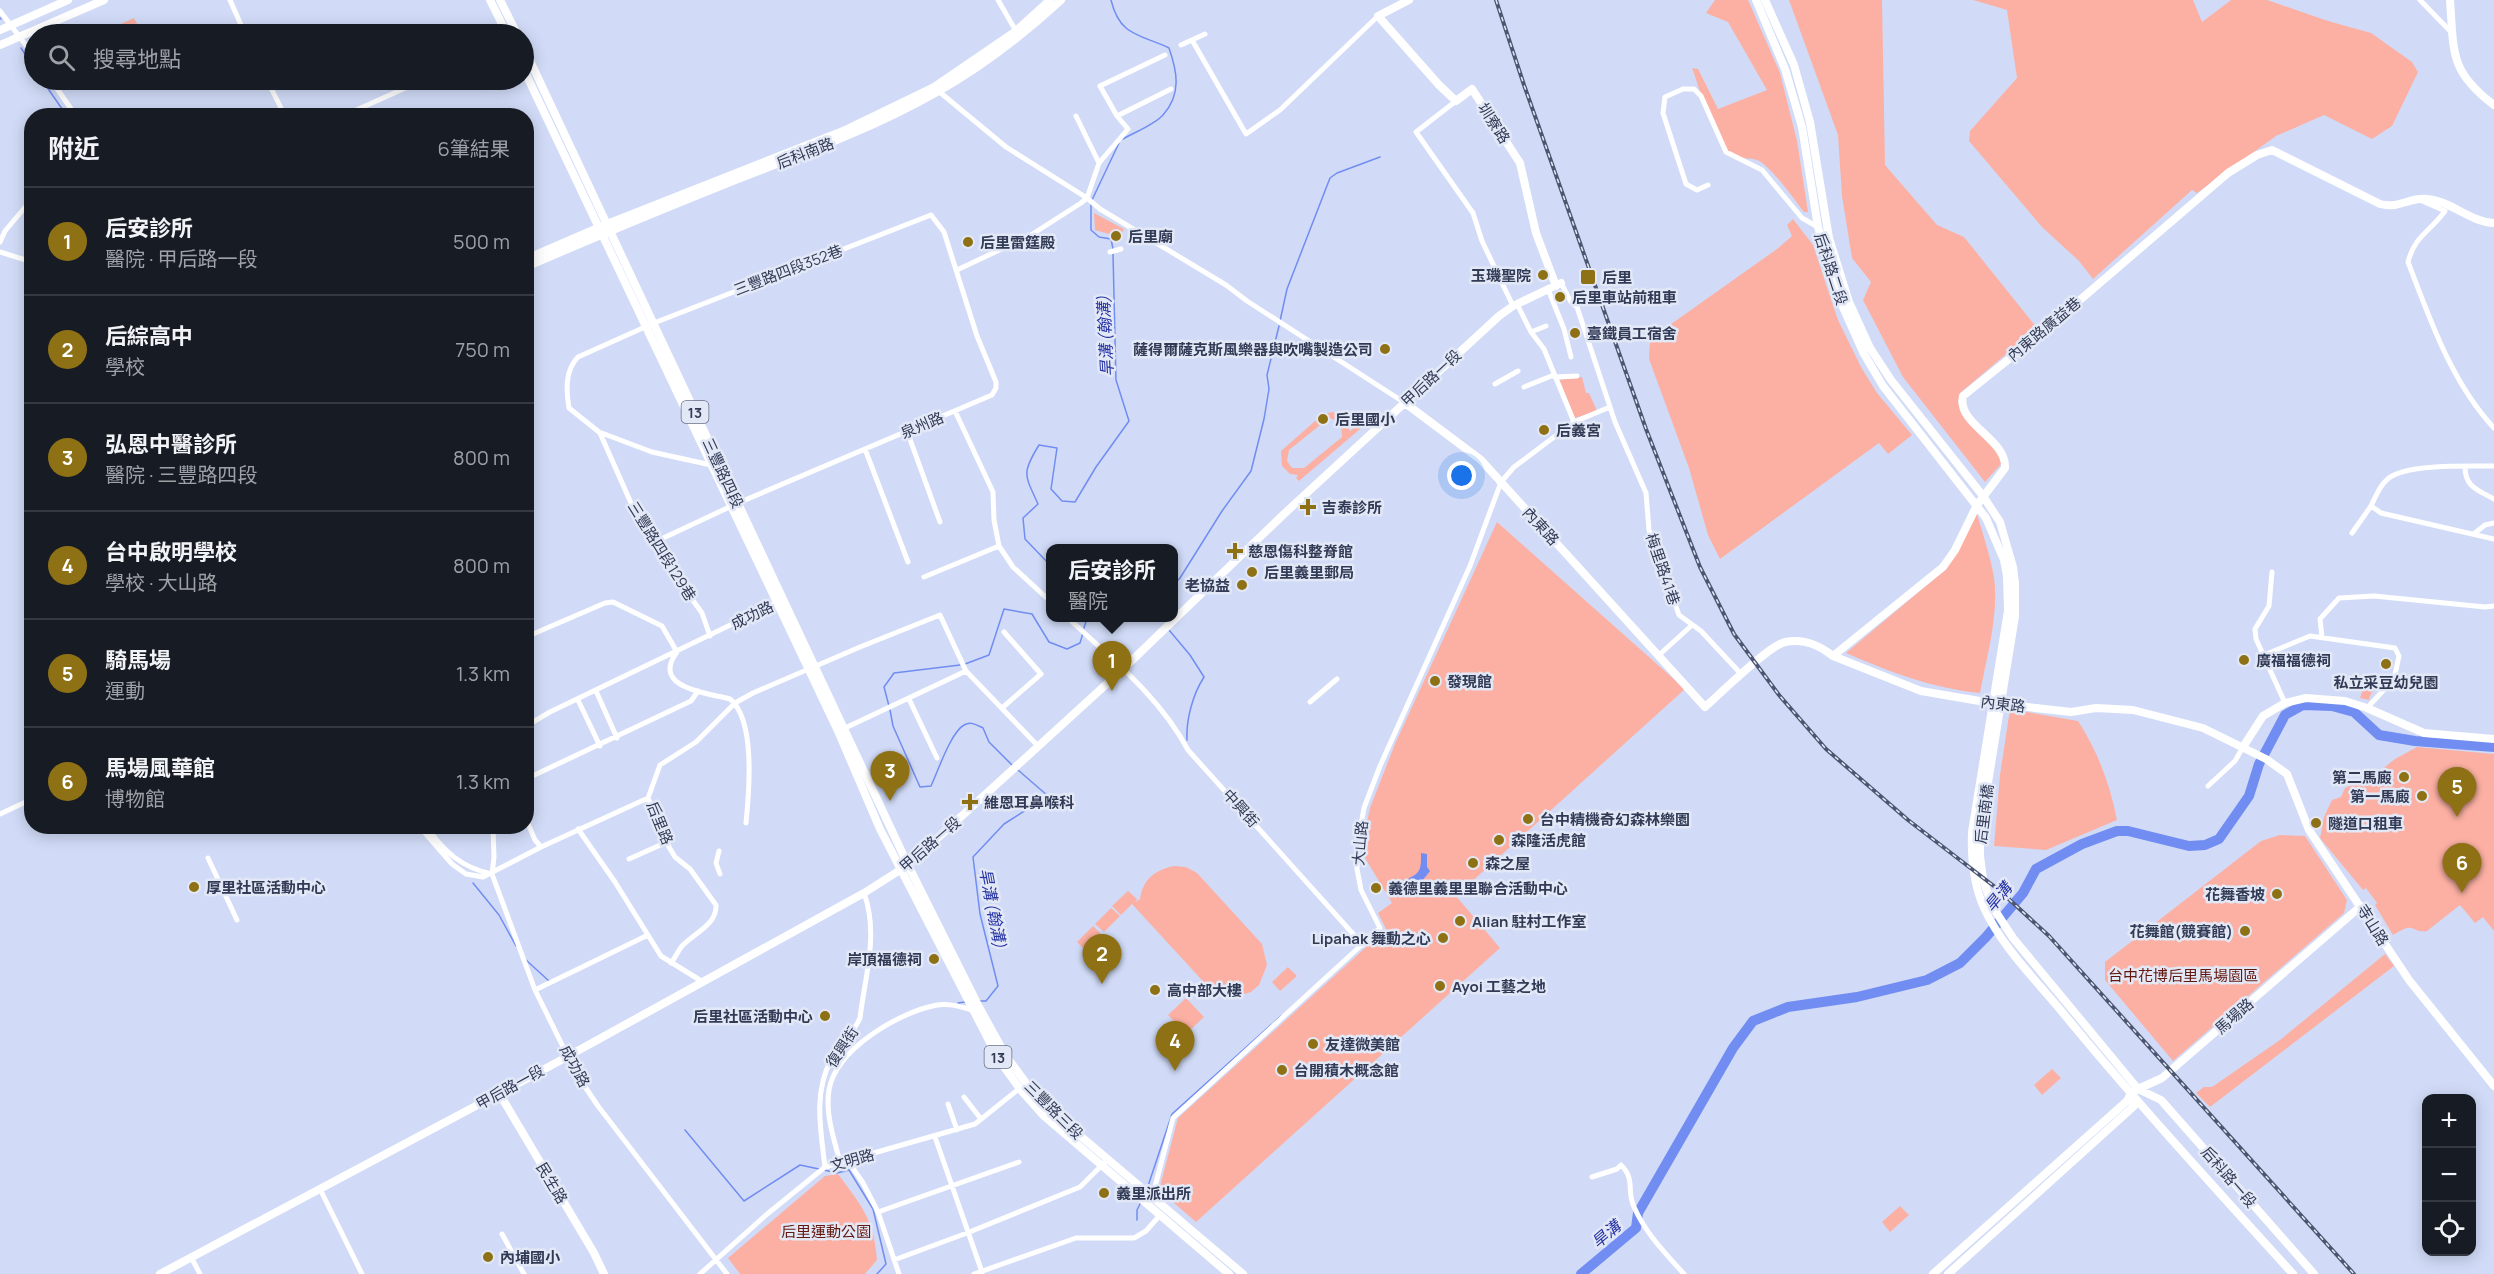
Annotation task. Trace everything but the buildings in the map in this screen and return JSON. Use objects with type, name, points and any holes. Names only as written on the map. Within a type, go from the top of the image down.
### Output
[{"type":"main road","points":[[490,0],[502,24]]},
{"type":"main road","points":[[500,0],[512,24]]},
{"type":"main road","name":"三豐路四段","points":[[534,71],[604,229]]},
{"type":"main road","name":"三豐路四段","points":[[534,90],[650,324],[905,868]]},
{"type":"main road","name":"三豐路三段","points":[[905,868],[976,1008],[999,1060],[1023,1086],[1044,1116],[1243,1274]]},
{"type":"main road","name":"三豐路三段","points":[[1163,1212],[1229,1274]]},
{"type":"street","points":[[0,30],[68,0]]},
{"type":"street","points":[[49,24],[104,0]]},
{"type":"street","points":[[230,0],[241,24]]},
{"type":"street","points":[[998,0],[1018,34]]},
{"type":"street","name":"后科南路","points":[[1018,34],[1050,0]]},
{"type":"street","name":"后科南路","points":[[534,262],[604,229],[844,134],[936,89],[1018,34],[1061,0]]},
{"type":"street","points":[[1192,39],[1246,134],[1280,110],[1378,16],[1409,0]]},
{"type":"street","name":"后科路二段","points":[[1756,0],[1785,69],[1802,127],[1818,226],[1838,296],[1864,354],[1883,386],[1977,505]]},
{"type":"street","name":"后科路二段","points":[[1766,0],[1794,66],[1810,122],[1829,238],[1849,302],[1870,348],[1891,380],[1983,496]]},
{"type":"street","points":[[2420,0],[2452,34]]},
{"type":"street","points":[[2450,0],[2452,47],[2460,70],[2476,92],[2494,105]]},
{"type":"street","points":[[0,11],[24,43]]},
{"type":"street","name":"圳寮路","points":[[1378,16],[1415,59],[1456,101],[1472,89],[1520,163],[1536,233],[1555,286]]},
{"type":"street","points":[[1181,45],[1204,34]]},
{"type":"street","points":[[0,45],[24,35]]},
{"type":"street","points":[[957,270],[1031,235],[1090,202],[1099,163],[1128,129],[1117,116],[1100,87],[1165,55]]},
{"type":"street","points":[[936,89],[1006,147],[1090,202],[1226,285],[1405,403]]},
{"type":"street","points":[[1117,116],[1171,89]]},
{"type":"street","points":[[1708,185],[1697,190],[1686,184],[1663,112],[1663,102],[1670,94],[1683,89],[1694,89],[1701,96],[1726,152],[1753,163],[1762,170],[1802,218],[1818,226]]},
{"type":"street","points":[[58,90],[70,108]]},
{"type":"street","points":[[272,90],[281,108]]},
{"type":"street","points":[[361,108],[401,90]]},
{"type":"street","points":[[1456,101],[1416,132],[1473,213],[1482,241],[1515,305],[1544,349],[1574,422]]},
{"type":"street","points":[[1076,116],[1099,163]]},
{"type":"street","name":"內東路廣益巷","points":[[1833,656],[1943,567],[1955,550],[1977,505],[2002,473],[2006,463],[2000,450],[1966,414],[1962,403],[1963,396],[2045,330],[2228,173],[2257,154],[2272,150],[2380,204],[2392,207],[2426,198],[2484,223],[2494,224]]},
{"type":"street","points":[[2418,200],[2445,211],[2438,222],[2421,234],[2412,248],[2408,262],[2445,352],[2482,415],[2494,428]]},
{"type":"street","points":[[0,242],[5,231],[24,208]]},
{"type":"street","name":"泉州路","points":[[657,541],[734,505],[992,395],[996,388],[957,270],[944,232],[931,215]]},
{"type":"street","name":"三豐路四段352巷","points":[[600,433],[569,408],[566,389],[572,363],[578,357],[650,324],[931,215]]},
{"type":"street","points":[[1110,252],[1121,249]]},
{"type":"street","points":[[0,252],[24,260]]},
{"type":"street","name":"后科南路","points":[[534,258],[543,256]]},
{"type":"street","points":[[1555,286],[1571,357]]},
{"type":"street","name":"甲后路一段","points":[[1178,617],[1485,328],[1515,305],[1555,286]]},
{"type":"street","name":"梅里路41巷","points":[[1555,286],[1577,308],[1621,439],[1629,450],[1646,493],[1649,530],[1679,615],[1691,626],[1701,631],[1742,675]]},
{"type":"street","points":[[1531,332],[1546,326]]},
{"type":"street","points":[[1495,384],[1518,371]]},
{"type":"street","points":[[1524,387],[1554,376],[1577,376]]},
{"type":"street","name":"內東路","points":[[1405,403],[1474,454],[1705,707],[1770,651],[1783,643],[1810,642],[1821,646],[1833,656],[1921,691],[1991,703],[2071,712],[2096,708],[2133,710],[2204,728],[2255,753]]},
{"type":"street","points":[[1501,482],[1514,467],[1574,422],[1610,407]]},
{"type":"street","points":[[955,411],[993,492],[994,519],[999,546],[1013,567],[1046,597]]},
{"type":"street","points":[[907,431],[940,522]]},
{"type":"street","points":[[600,433],[652,452],[714,463]]},
{"type":"street","name":"三豐路四段129巷","points":[[600,433],[635,512],[653,542],[657,541],[672,571],[702,613],[710,636]]},
{"type":"street","points":[[865,449],[908,562]]},
{"type":"street","points":[[2465,466],[2465,476],[2470,486],[2494,499]]},
{"type":"street","points":[[2352,533],[2371,506],[2382,484],[2392,476],[2410,470],[2494,466]]},
{"type":"street","name":"大山路","points":[[1150,1201],[1168,1129],[1173,1118],[1380,928],[1361,890],[1357,869],[1358,842],[1364,808],[1380,766],[1470,566],[1501,482]]},
{"type":"street","name":"后里南橋","points":[[1983,496],[2000,522],[2008,548],[2015,583],[2015,616],[1980,832],[1983,879],[1992,906],[2013,938],[2138,1089]]},
{"type":"street","name":"后里南橋","points":[[1977,505],[2000,547],[2007,576],[2008,598],[1972,832],[1971,857],[1977,889],[1984,909],[2005,943],[2130,1095]]},
{"type":"street","points":[[2371,506],[2381,513],[2494,539]]},
{"type":"street","points":[[2475,533],[2485,525],[2494,523]]},
{"type":"street","points":[[924,578],[999,546]]},
{"type":"street","points":[[2272,572],[2269,606],[2254,629],[2256,639],[2285,703]]},
{"type":"street","points":[[2322,637],[2320,620],[2339,598],[2374,596],[2494,606]]},
{"type":"street","name":"成功路","points":[[534,721],[780,601]]},
{"type":"street","points":[[534,634],[605,603],[613,602],[662,626],[677,652],[671,659],[672,673],[676,682],[682,688],[730,699],[735,703],[745,730],[749,756],[750,782],[746,823]]},
{"type":"street","name":"后里路","points":[[671,963],[683,945],[712,920],[716,912],[716,905],[690,869],[675,857],[648,798],[660,765],[696,742],[735,703],[753,693],[938,615],[942,616],[966,671]]},
{"type":"street","name":"中興街","points":[[1072,622],[1123,669],[1169,719],[1188,750],[1363,945]]},
{"type":"street","name":"甲后路一段","points":[[160,1274],[703,982],[905,868],[1173,622]]},
{"type":"street","points":[[1659,655],[1691,626]]},
{"type":"street","points":[[1002,708],[1041,674],[1004,632]]},
{"type":"street","points":[[2264,655],[2310,636],[2395,648],[2399,656],[2394,679],[2367,708]]},
{"type":"street","points":[[842,730],[966,671],[1038,746]]},
{"type":"street","points":[[1310,702],[1337,679]]},
{"type":"street","points":[[596,691],[617,738]]},
{"type":"street","points":[[534,776],[691,701],[698,691]]},
{"type":"street","points":[[2208,786],[2235,761],[2263,716],[2285,703],[2306,698],[2324,698],[2367,708],[2424,733],[2494,740]]},
{"type":"street","points":[[909,699],[937,758]]},
{"type":"street","points":[[578,700],[600,746]]},
{"type":"street","name":"寺山路","points":[[2255,753],[2287,774],[2309,830],[2409,980],[2494,1086]]},
{"type":"street","points":[[426,834],[452,864],[466,874],[483,877],[578,829],[648,798]]},
{"type":"street","points":[[0,814],[24,803]]},
{"type":"street","points":[[578,829],[615,882],[661,956],[703,982]]},
{"type":"street","points":[[433,834],[455,859],[468,867],[492,874]]},
{"type":"street","name":"成功路","points":[[493,834],[492,874],[536,990],[577,1075],[598,1106],[727,1274]]},
{"type":"street","points":[[532,834],[541,847]]},
{"type":"street","points":[[629,859],[667,842]]},
{"type":"street","points":[[719,851],[716,863],[720,874]]},
{"type":"street","points":[[208,858],[237,920]]},
{"type":"street","name":"復興街","points":[[825,1167],[818,1109],[830,1062],[857,1026],[860,1018],[871,948],[868,906],[864,893]]},
{"type":"street","name":"馬場路","points":[[1933,1274],[2127,1101],[2130,1095],[2162,1078],[2361,906]]},
{"type":"street","points":[[536,990],[648,935]]},
{"type":"street","name":"復興街","points":[[840,1162],[828,1106],[830,1087],[846,1059],[868,1038],[890,1022],[938,1005],[976,1008]]},
{"type":"street","name":"文明路","points":[[700,1274],[766,1215],[825,1167],[975,1124],[1023,1086]]},
{"type":"street","name":"后科路一段","points":[[2138,1089],[2161,1100],[2314,1274]]},
{"type":"street","name":"民生路","points":[[499,1093],[594,1253],[604,1274]]},
{"type":"street","points":[[1948,1274],[2134,1106],[2130,1095]]},
{"type":"street","name":"后科路一段","points":[[2130,1095],[2293,1274]]},
{"type":"street","points":[[964,1097],[981,1119]]},
{"type":"street","points":[[948,1104],[957,1130]]},
{"type":"street","points":[[935,1137],[982,1273]]},
{"type":"street","points":[[848,1161],[878,1212],[899,1274]]},
{"type":"street","points":[[878,1212],[1019,1162]]},
{"type":"street","points":[[894,1260],[1080,1187],[1105,1163]]},
{"type":"street","points":[[1592,1177],[1617,1169],[1621,1165],[1628,1172],[1631,1178],[1630,1195],[1633,1205],[1647,1234],[1684,1274]]},
{"type":"street","points":[[321,1189],[362,1274]]},
{"type":"street","points":[[974,1274],[1076,1238],[1134,1238],[1146,1231],[1163,1212]]},
{"type":"street","points":[[502,1234],[524,1274]]},
{"type":"street","points":[[191,1257],[200,1274]]},
{"type":"green space","points":[[1715,0],[1748,0],[1780,73],[1797,141],[1808,212],[1804,212],[1782,183],[1762,163],[1754,159],[1734,156],[1714,128],[1692,68],[1698,69],[1718,109],[1767,90],[1728,22],[1706,13]]},
{"type":"green space","points":[[1789,0],[1882,0],[1885,165],[1937,225],[1964,237],[2037,328],[1960,393],[1958,403],[1999,454],[2002,463],[1985,482],[1903,377],[1863,300],[1871,282],[1852,258],[1842,196],[1838,135]]},
{"type":"green space","points":[[1973,0],[2193,0],[2202,22],[2231,0],[2267,0],[2371,33],[2412,62],[2418,72],[2392,126],[2372,139],[2324,115],[2276,136],[2197,193],[2192,190],[2093,279],[2079,261],[2042,227],[1969,141],[1970,131],[2017,78],[2007,10]]},
{"type":"green space","points":[[134,18],[137,24],[121,24]]},
{"type":"green space","points":[[1094,213],[1124,229],[1120,237],[1095,230]]},
{"type":"green space","points":[[1793,219],[1813,245],[1838,320],[1861,367],[1877,393],[1912,435],[1888,454],[1879,443],[1720,559],[1708,535],[1689,468],[1649,359],[1650,339],[1777,249],[1792,236],[1787,225]]},
{"type":"green space","points":[[1582,377],[1586,393],[1589,393],[1597,411],[1575,418],[1559,380]]},
{"type":"green space","points":[[1333,412],[1346,419],[1350,431],[1358,425],[1360,429],[1299,481],[1296,478],[1298,475],[1290,474],[1282,466],[1281,451],[1323,414]],"holes":[[[1329,418],[1341,422],[1342,437],[1304,468],[1292,468],[1287,461],[1289,450]]]},
{"type":"green space","points":[[1977,514],[1994,577],[1995,591],[1991,635],[1980,693],[1962,691],[1911,678],[1846,653],[1946,569]]},
{"type":"green space","points":[[1497,522],[1685,689],[1456,896],[1500,948],[1196,1222],[1159,1190],[1178,1118],[1386,929],[1378,913],[1392,903],[1361,851],[1370,808],[1395,744]]},
{"type":"green space","points":[[2368,674],[2382,677],[2369,700],[2360,698]]},
{"type":"green space","points":[[2010,709],[2078,721],[2092,744],[2102,769],[2117,820],[2046,850],[1994,846],[2000,775]]},
{"type":"green space","points":[[2417,747],[2494,754],[2494,931],[2483,917],[2475,923],[2460,905],[2427,931],[2406,928],[2393,935],[2375,905],[2377,903],[2366,888],[2363,890],[2320,838],[2324,817],[2332,800],[2341,797],[2345,788],[2376,774],[2395,759]]},
{"type":"green space","name":"台中花博后里馬場園區","points":[[2280,835],[2305,836],[2347,900],[2344,913],[2173,1061],[2105,980],[2105,962],[2261,841]]},
{"type":"green space","points":[[1174,866],[1186,867],[1197,873],[1262,944],[1267,965],[1259,985],[1251,992],[1231,998],[1211,990],[1132,904],[1121,915],[1112,906],[1128,891],[1137,899],[1135,902],[1140,899],[1144,886],[1151,876]]},
{"type":"green space","points":[[1111,908],[1120,916],[1104,932],[1095,924]]},
{"type":"green space","points":[[1093,926],[1101,934],[1085,950],[1077,942]]},
{"type":"green space","points":[[2385,954],[2394,966],[2210,1107],[2196,1093],[2204,1087],[2212,1087],[2280,1040]]},
{"type":"green space","points":[[1288,967],[1297,976],[1280,991],[1272,982]]},
{"type":"green space","points":[[1186,998],[1204,1017],[1186,1034],[1168,1015]]},
{"type":"green space","points":[[2052,1069],[2061,1078],[2042,1095],[2034,1085]]},
{"type":"green space","name":"后里運動公園","points":[[838,1174],[860,1204],[873,1234],[877,1260],[865,1274],[740,1274],[728,1258],[825,1176]]},
{"type":"green space","points":[[1900,1206],[1909,1215],[1890,1232],[1882,1222]]},
{"type":"water","points":[[1421,853],[1427,854],[1427,867],[1430,871],[1422,881],[1410,887],[1407,882],[1420,868]]},
{"type":"waterway","name":"旱溝 (翰溝)","points":[[1111,0],[1120,21],[1132,33],[1169,48],[1176,74],[1173,99],[1163,115],[1150,125],[1123,139]]},
{"type":"waterway","points":[[21,48],[24,53]]},
{"type":"waterway","points":[[49,90],[61,108]]},
{"type":"waterway","name":"旱溝 (翰溝)","points":[[1092,200],[1119,143]]},
{"type":"waterway","points":[[1280,321],[1287,289],[1330,178],[1337,173],[1380,157]]},
{"type":"waterway","name":"旱溝 (翰溝)","points":[[1091,205],[1091,230],[1099,237],[1111,239],[1113,249]]},
{"type":"waterway","name":"旱溝 (翰溝)","points":[[1046,561],[1025,539],[1023,518],[1038,504],[1027,474],[1033,455],[1039,445],[1057,448],[1051,489],[1062,501],[1075,502],[1096,467],[1129,421],[1116,380],[1113,254]]},
{"type":"waterway","points":[[1178,580],[1222,511],[1251,471],[1264,419],[1269,389],[1267,375],[1279,326]]},
{"type":"waterway","name":"旱溝 (翰溝)","points":[[965,664],[989,655],[1004,609],[1032,614],[1049,642],[1067,649],[1080,643],[1083,633]]},
{"type":"waterway","name":"旱溝 (翰溝)","points":[[1084,628],[1086,622]]},
{"type":"waterway","points":[[1169,630],[1190,655],[1204,677],[1191,707],[1187,740]]},
{"type":"waterway","name":"旱溝 (翰溝)","points":[[889,706],[884,687],[894,673],[960,665]]},
{"type":"waterway","name":"旱溝","points":[[1581,1274],[1636,1228],[1638,1213],[1733,1048],[1753,1021],[1788,1007],[1857,997],[1927,980],[1960,963],[1986,937],[2023,893],[2036,869],[2082,844],[2117,831],[2128,831],[2189,846],[2205,845],[2219,839],[2249,796],[2259,764],[2285,715],[2303,705],[2332,706],[2354,712],[2379,735],[2415,741],[2494,747]]},
{"type":"waterway","name":"旱溝 (翰溝)","points":[[890,710],[893,726],[920,787],[931,786],[954,735],[969,723],[983,728],[989,742],[1012,765]]},
{"type":"waterway","name":"旱溝 (翰溝)","points":[[979,1001],[986,1001],[998,986],[980,914],[973,857],[1004,824],[1048,796],[1018,770]]},
{"type":"waterway","points":[[473,883],[499,915],[516,946]]},
{"type":"waterway","points":[[526,960],[549,981]]},
{"type":"waterway","name":"旱溝 (翰溝)","points":[[958,1003],[965,1002]]},
{"type":"waterway","points":[[1147,1189],[1172,1114],[1281,1016]]},
{"type":"waterway","points":[[685,1130],[744,1201],[800,1165],[819,1169]]},
{"type":"waterway","points":[[824,1170],[837,1173],[849,1170],[873,1209],[886,1264],[877,1274]]},
{"type":"waterway","points":[[1137,1220],[1137,1210],[1141,1202]]},
{"type":"railway","points":[[1496,0],[1646,429],[1700,567],[1734,634],[1779,695],[1826,749],[1908,820],[1999,890],[2049,936],[2354,1274]]},
{"type":"place","name":"后里廟","points":[[1116,236]]},
{"type":"place","name":"后里雷筳殿","points":[[968,242]]},
{"type":"place","name":"玉璣聖院","points":[[1543,275]]},
{"type":"place","name":"后里","points":[[1588,277]]},
{"type":"place","name":"后里車站前租車","points":[[1560,297]]},
{"type":"place","name":"臺鐵員工宿舍","points":[[1575,333]]},
{"type":"place","name":"薩得爾薩克斯風樂器與吹嘴製造公司","points":[[1385,349]]},
{"type":"place","name":"后里國小","points":[[1323,419]]},
{"type":"place","name":"后義宮","points":[[1544,430]]},
{"type":"place","name":"吉泰診所","points":[[1308,507]]},
{"type":"place","name":"慈恩傷科整脊館","points":[[1235,551]]},
{"type":"place","name":"后里義里郵局","points":[[1252,572]]},
{"type":"place","name":"老協益","points":[[1242,585]]},
{"type":"place","name":"廣福福德祠","points":[[2244,660]]},
{"type":"place","name":"私立采豆幼兒園","points":[[2386,664]]},
{"type":"place","name":"發現館","points":[[1435,681]]},
{"type":"place","name":"后安診所","points":[[1112,691]]},
{"type":"place","name":"第二馬廄","points":[[2404,777]]},
{"type":"place","name":"第一馬廄","points":[[2422,796]]},
{"type":"place","name":"弘恩中醫診所","points":[[890,801]]},
{"type":"place","name":"維恩耳鼻喉科","points":[[970,802]]},
{"type":"place","name":"騎馬場","points":[[2457,817]]},
{"type":"place","name":"台中精機奇幻森林樂園","points":[[1528,819]]},
{"type":"place","name":"隧道口租車","points":[[2316,823]]},
{"type":"place","name":"森隆活虎館","points":[[1499,840]]},
{"type":"place","name":"森之屋","points":[[1473,863]]},
{"type":"place","name":"厚里社區活動中心","points":[[194,887]]},
{"type":"place","name":"義德里義里里聯合活動中心","points":[[1376,888]]},
{"type":"place","name":"馬場風華館","points":[[2462,893]]},
{"type":"place","name":"花舞香坡","points":[[2277,894]]},
{"type":"place","name":"Alian 駐村工作室","points":[[1460,921]]},
{"type":"place","name":"花舞館(競賽館)","points":[[2245,931]]},
{"type":"place","name":"Lipahak 舞動之心","points":[[1443,938]]},
{"type":"place","name":"岸頂福德祠","points":[[934,959]]},
{"type":"place","name":"后綜高中","points":[[1102,984]]},
{"type":"place","name":"Ayoi 工藝之地","points":[[1440,986]]},
{"type":"place","name":"高中部大樓","points":[[1155,990]]},
{"type":"place","name":"后里社區活動中心","points":[[825,1016]]},
{"type":"place","name":"友達微美館","points":[[1313,1044]]},
{"type":"place","name":"台開積木概念館","points":[[1282,1070]]},
{"type":"place","name":"台中啟明學校","points":[[1175,1071]]},
{"type":"place","name":"義里派出所","points":[[1104,1193]]},
{"type":"place","name":"內埔國小","points":[[488,1257]]}]
